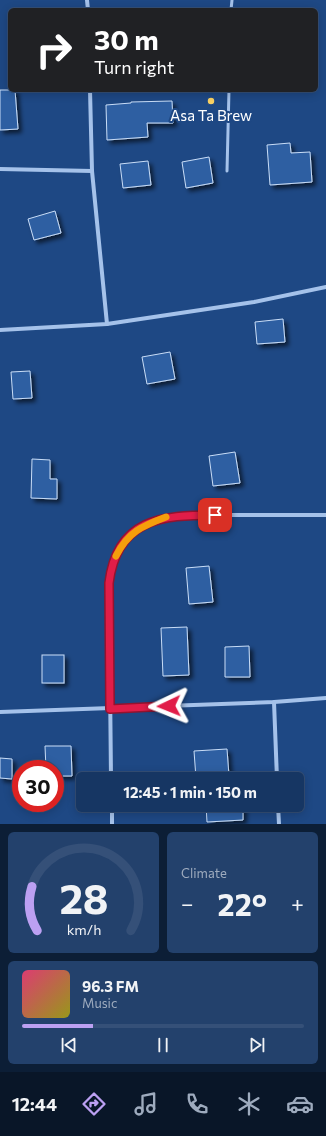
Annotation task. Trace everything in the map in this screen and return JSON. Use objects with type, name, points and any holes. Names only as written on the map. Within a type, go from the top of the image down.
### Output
[{"type":"street","points":[[90,92],[92,171],[107,324]]},
{"type":"street","points":[[0,169],[92,171]]},
{"type":"street","points":[[0,330],[107,324],[254,302],[326,287]]},
{"type":"street","points":[[111,772],[109,583],[111,567],[121,546],[132,533],[148,523],[167,517],[183,515],[326,515]]},
{"type":"street","points":[[0,712],[274,702],[326,698]]},
{"type":"street","points":[[274,702],[277,772]]},
{"type":"street","points":[[112,812],[112,824]]},
{"type":"street","points":[[278,812],[279,824]]},
{"type":"lane","points":[[227,170],[229,92]]},
{"type":"building","points":[[0,90],[15,92],[18,129],[0,130]]},
{"type":"building","points":[[172,101],[173,123],[147,123],[148,137],[107,140],[106,105],[131,102]]},
{"type":"building","points":[[290,143],[291,153],[310,152],[312,182],[270,185],[267,145]]},
{"type":"building","points":[[209,157],[213,183],[186,188],[182,162]]},
{"type":"building","points":[[148,161],[151,185],[123,188],[120,164]]},
{"type":"building","points":[[55,211],[61,233],[34,240],[28,219]]},
{"type":"building","points":[[283,319],[285,342],[257,344],[255,322]]},
{"type":"building","points":[[170,352],[175,379],[147,384],[142,357]]},
{"type":"building","points":[[30,371],[32,398],[13,399],[11,372]]},
{"type":"building","points":[[235,452],[240,483],[213,486],[209,456]]},
{"type":"building","points":[[32,459],[50,460],[50,479],[57,479],[57,499],[31,498]]},
{"type":"building","points":[[209,566],[213,602],[189,604],[186,568]]},
{"type":"building","points":[[187,627],[189,675],[163,676],[161,628]]},
{"type":"building","points":[[249,646],[250,677],[225,677],[225,647]]},
{"type":"building","points":[[42,655],[64,655],[64,683],[42,683]]},
{"type":"building","points":[[45,746],[71,746],[72,776],[64,776],[64,760],[46,760]]},
{"type":"building","points":[[227,749],[229,772],[196,772],[194,751]]},
{"type":"building","points":[[0,758],[12,759],[12,779],[0,778]]},
{"type":"building","points":[[206,812],[243,812],[243,820],[207,822]]},
{"type":"slow traffic","points":[[116,556],[121,546],[136,530],[148,523],[166,517]]},
{"type":"place","name":"Asa Ta Brew","points":[[211,101]]},
{"type":"route","points":[[169,706],[110,709],[109,583],[111,567],[121,546],[136,530],[148,523],[167,517],[183,515],[215,515]]}]
